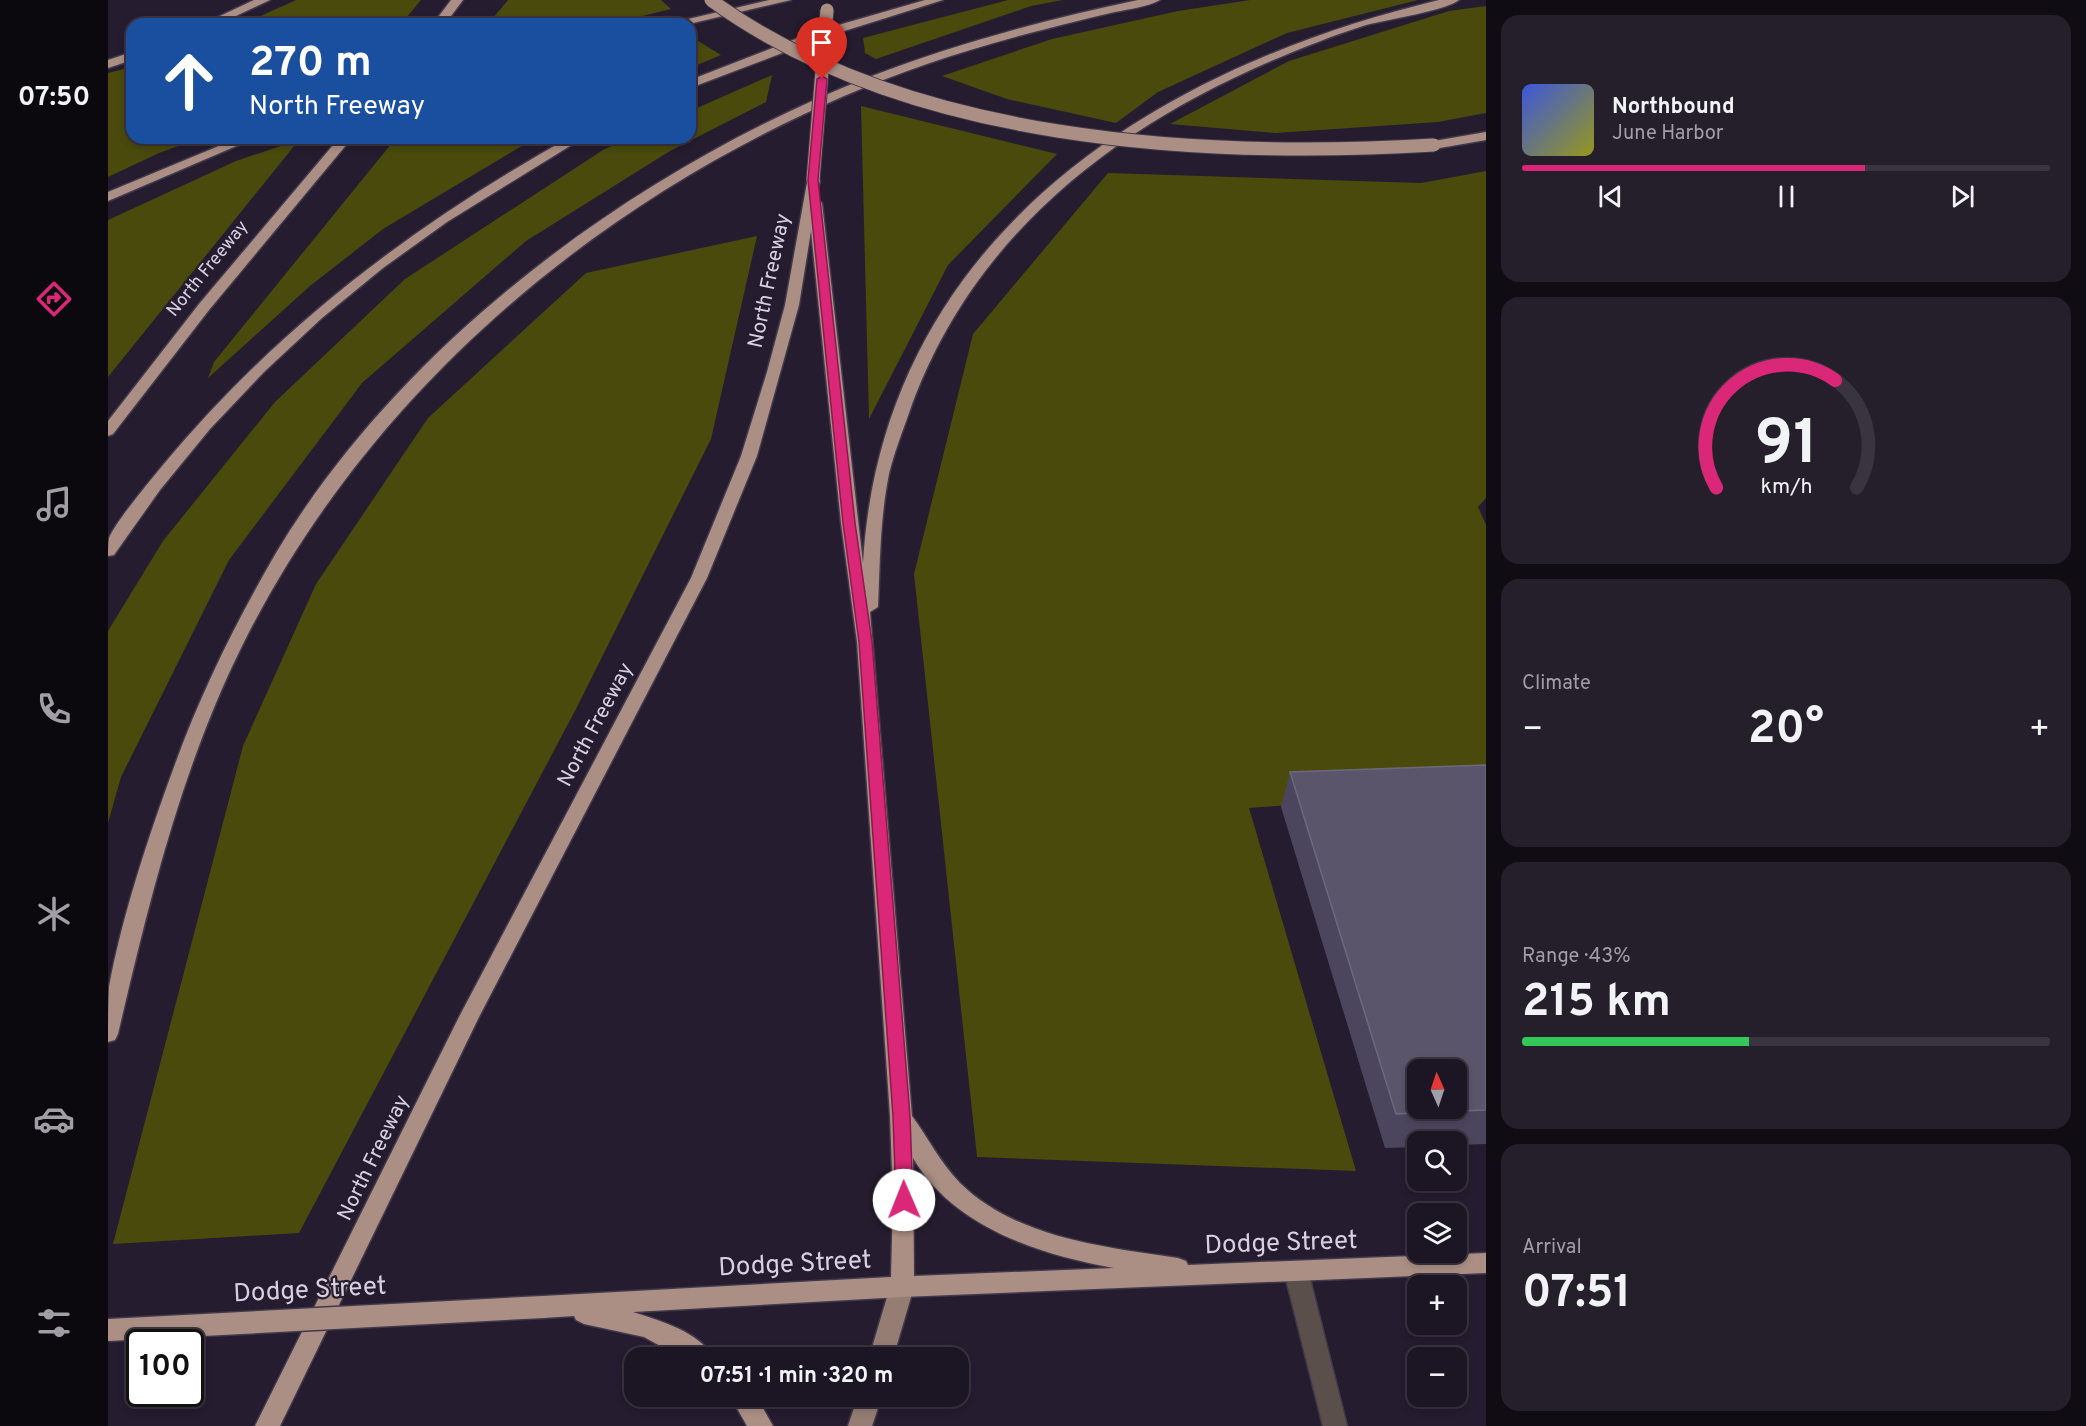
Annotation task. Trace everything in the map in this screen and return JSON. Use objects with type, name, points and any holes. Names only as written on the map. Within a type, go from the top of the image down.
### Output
[{"type":"highway","points":[[223,18],[264,0]]},
{"type":"highway","points":[[711,0],[772,41],[845,74],[892,91],[974,114],[1048,130],[1179,147],[1254,151],[1335,151],[1434,145],[1486,138]]},
{"type":"highway","points":[[696,19],[785,0]]},
{"type":"highway","name":"North Freeway","points":[[267,1426],[469,1017],[699,578],[749,456],[792,305],[813,180],[827,0]]},
{"type":"highway","points":[[696,82],[815,36],[936,0]]},
{"type":"highway","points":[[108,1034],[175,784],[236,641],[284,554],[330,486],[388,413],[420,378],[483,317],[552,259],[650,193],[757,133],[839,94],[933,59],[1032,29],[1154,0]]},
{"type":"highway","points":[[866,642],[874,530],[885,458],[902,404],[920,365],[958,296],[994,248],[1034,203],[1122,134],[1184,97],[1272,56],[1348,28],[1453,0]]},
{"type":"highway","points":[[444,18],[456,2]]},
{"type":"highway","points":[[108,64],[126,58]]},
{"type":"highway","points":[[108,197],[235,144]]},
{"type":"highway","name":"North Freeway","points":[[108,431],[159,363],[284,209],[341,144]]},
{"type":"highway","points":[[108,551],[148,496],[207,423],[306,325],[426,230],[509,176],[566,144]]},
{"type":"highway","points":[[813,180],[849,523],[866,642],[901,1116],[904,1200],[902,1287]]},
{"type":"highway","points":[[901,1116],[926,1162],[948,1188],[970,1206],[1002,1225],[1036,1240],[1089,1254],[1230,1274]]},
{"type":"highway","name":"Dodge Street","points":[[108,1330],[902,1287],[1486,1263]]},
{"type":"highway","points":[[543,1307],[623,1318],[664,1334],[684,1347]]},
{"type":"highway","points":[[749,1407],[761,1426]]},
{"type":"main road","points":[[884,1347],[902,1287]]},
{"type":"main road","points":[[860,1426],[866,1407]]},
{"type":"street","points":[[1296,1271],[1335,1426]]},
{"type":"shaded area","points":[[296,0],[421,0],[406,18],[256,18]]},
{"type":"shaded area","points":[[508,0],[661,0],[671,9],[634,18],[493,18]]},
{"type":"shaded area","points":[[1008,0],[1063,0],[1031,6],[876,59],[865,53],[863,38]]},
{"type":"shaded area","points":[[1250,0],[1418,0],[1287,33],[1158,92],[1116,123],[1007,99],[942,76],[1052,39],[1178,11]]},
{"type":"shaded area","points":[[1486,6],[1486,113],[1438,122],[1276,133],[1170,124],[1289,61],[1449,11]]},
{"type":"shaded area","points":[[696,40],[721,55],[696,65]]},
{"type":"shaded area","points":[[126,68],[126,144],[184,144],[108,177],[108,73]]},
{"type":"shaded area","points":[[772,75],[766,102],[696,138],[696,108]]},
{"type":"shaded area","points":[[861,106],[1057,154],[948,265],[869,419]]},
{"type":"shaded area","points":[[287,144],[296,144],[108,377],[108,220],[236,161]]},
{"type":"shaded area","points":[[391,144],[525,144],[383,229],[310,286],[208,378],[214,362]]},
{"type":"shaded area","points":[[616,144],[684,144],[526,241],[362,383],[229,560],[121,777],[108,823],[108,631],[163,541],[275,402],[405,279],[603,150]]},
{"type":"shaded area","points":[[1486,171],[1486,498],[1478,507],[1486,525],[1486,791],[1249,808],[1356,1171],[977,1157],[914,574],[973,334],[1108,173],[1421,183]]},
{"type":"shaded area","points":[[757,236],[711,439],[577,707],[299,1233],[113,1244],[243,746],[316,584],[428,418],[586,273]]},
{"type":"building","points":[[1486,765],[1486,1110],[1467,1111],[1467,1059],[1407,1059],[1407,1114],[1396,1114],[1290,772]]},
{"type":"route","points":[[822,79],[813,180],[849,523],[866,642],[901,1116],[904,1200]]}]
